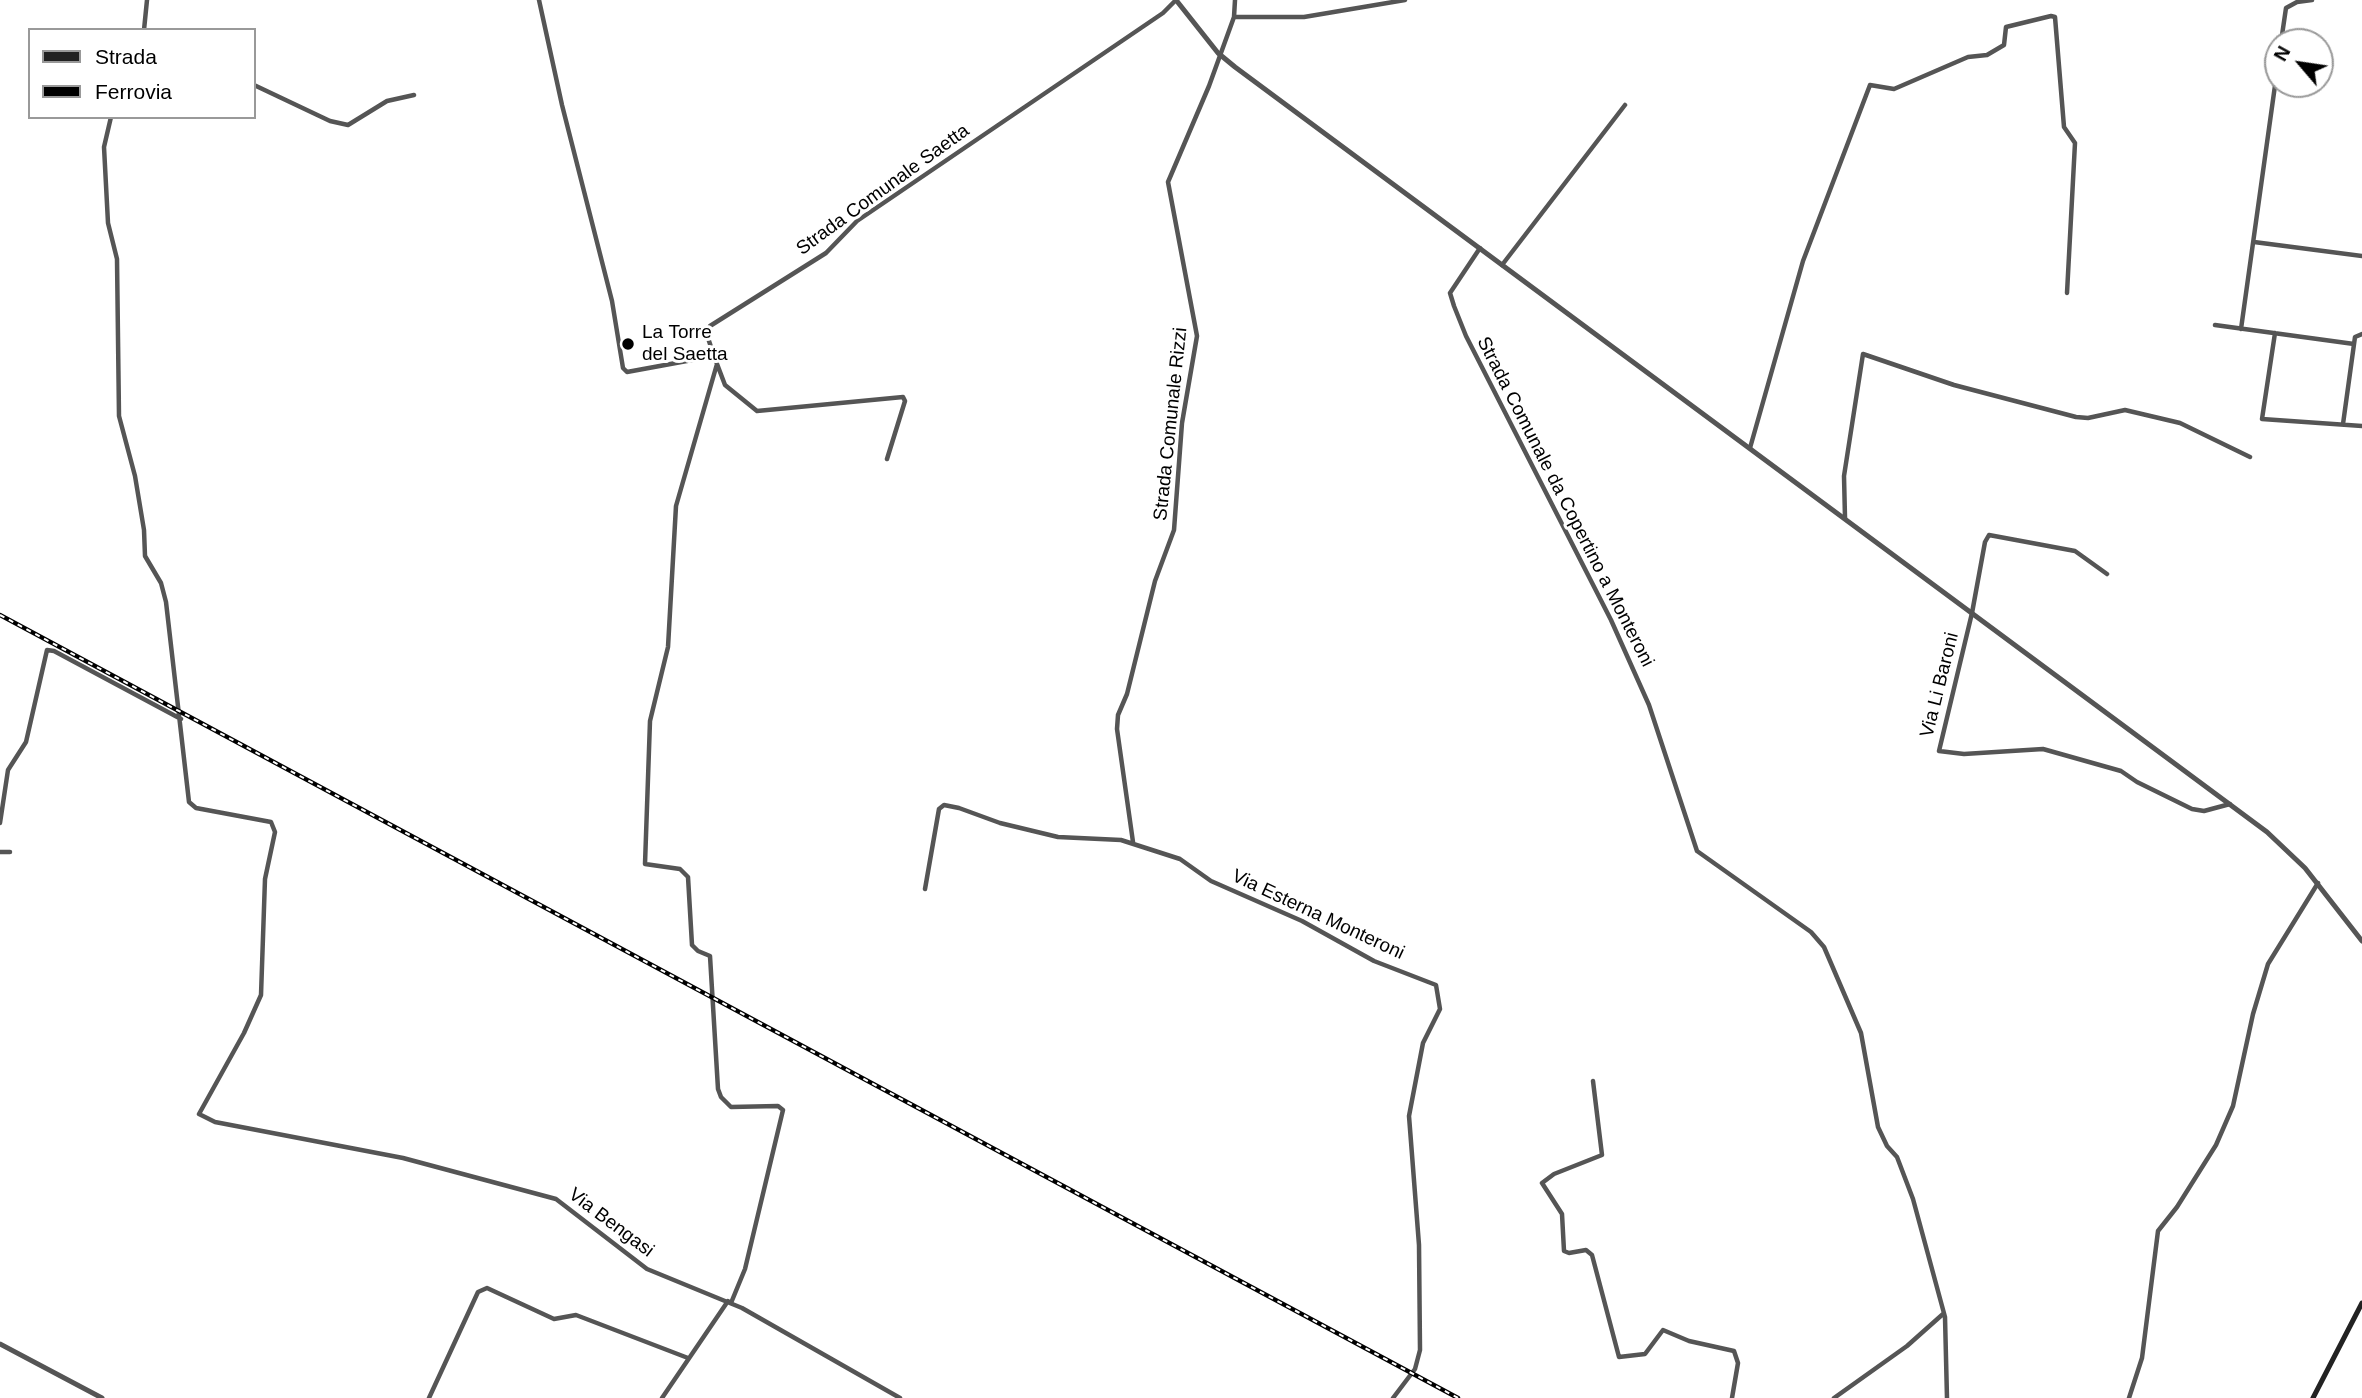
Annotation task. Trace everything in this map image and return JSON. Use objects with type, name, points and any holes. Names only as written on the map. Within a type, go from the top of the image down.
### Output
[{"type":"main road","points":[[2313,1398],[2362,1303]]},
{"type":"street","points":[[145,28],[147,0]]},
{"type":"street","points":[[539,0],[562,105],[607,280],[624,370],[714,356],[725,385],[757,411],[903,397],[905,401],[887,459]]},
{"type":"street","points":[[1176,0],[1219,53],[2280,842],[2318,883],[2362,941]]},
{"type":"street","name":"Strada Comunale Saetta","points":[[714,356],[706,332],[709,326],[826,253],[857,222],[1163,13],[1176,0]]},
{"type":"street","name":"Strada Comunale Rizzi","points":[[1133,842],[1117,729],[1118,715],[1127,694],[1155,581],[1174,530],[1182,423],[1197,336],[1168,182],[1209,86],[1234,17],[1235,0]]},
{"type":"street","points":[[1234,17],[1304,17],[1405,0]]},
{"type":"street","points":[[2283,28],[2286,8],[2297,2],[2312,0]]},
{"type":"street","points":[[1750,448],[1803,261],[1870,85],[1894,89],[1968,57],[1987,55],[2004,45],[2006,27],[2051,16],[2056,18],[2064,127],[2075,143],[2067,293]]},
{"type":"street","points":[[256,86],[330,121],[348,125],[387,101],[414,95]]},
{"type":"street","points":[[2241,329],[2273,98]]},
{"type":"street","points":[[1503,265],[1625,105]]},
{"type":"street","points":[[111,119],[104,147],[108,223],[117,259],[119,416],[135,476],[144,530],[145,556],[161,583],[166,601],[181,719]]},
{"type":"street","points":[[2254,242],[2362,256]]},
{"type":"street","name":"Strada Comunale da Copertino a Monteroni","points":[[1480,248],[1450,293],[1466,336],[1612,620],[1649,705],[1697,852],[1811,932],[1824,947],[1861,1033],[1878,1127],[1887,1146],[1897,1157],[1913,1199],[1944,1313],[1947,1398]]},
{"type":"street","points":[[2215,325],[2354,344]]},
{"type":"street","points":[[2275,333],[2262,419],[2362,426]]},
{"type":"street","points":[[2343,424],[2354,344],[2357,335],[2362,334]]},
{"type":"street","points":[[1845,519],[1843,489],[1863,354],[1954,385],[2082,418],[2129,411],[2180,423],[2250,457]]},
{"type":"street","points":[[662,1398],[729,1302],[745,1269],[783,1110],[778,1106],[731,1107],[721,1097],[718,1089],[710,956],[692,945],[688,877],[680,869],[645,864],[650,721],[668,647],[676,506],[717,364]]},
{"type":"street","points":[[1972,613],[1985,542],[1989,536],[2075,551],[2107,574]]},
{"type":"street","name":"Via Li Baroni","points":[[1972,613],[1939,751],[1964,754],[2043,749],[2121,771],[2137,782],[2192,809],[2204,811],[2231,804]]},
{"type":"street","points":[[0,823],[8,770],[26,742],[47,650],[54,651],[181,719]]},
{"type":"street","name":"Via Bengasi","points":[[181,719],[191,806],[271,822],[275,832],[265,879],[261,995],[244,1033],[199,1115],[215,1122],[403,1158],[537,1191],[556,1199],[647,1269],[729,1302],[900,1398]]},
{"type":"street","name":"Via Esterna Monteroni","points":[[925,889],[939,809],[944,805],[1058,837],[1133,842],[1180,859],[1212,881],[1302,921],[1374,961],[1436,985],[1440,1009],[1423,1043],[1409,1116],[1419,1245],[1420,1350],[1415,1369],[1392,1398]]},
{"type":"street","points":[[0,852],[10,852]]},
{"type":"street","points":[[2129,1398],[2142,1358],[2158,1231],[2177,1207],[2216,1145],[2233,1106],[2253,1014],[2268,964],[2318,883]]},
{"type":"street","points":[[1593,1081],[1601,1155],[1546,1178],[1542,1183],[1562,1213],[1564,1251],[1570,1253],[1586,1250],[1592,1255],[1619,1357],[1645,1354],[1662,1330],[1689,1341],[1734,1352],[1738,1363],[1732,1398]]},
{"type":"street","points":[[429,1398],[478,1293],[487,1288],[554,1319],[576,1315],[688,1358]]},
{"type":"street","points":[[1834,1398],[1907,1346],[1944,1313]]},
{"type":"street","points":[[0,1344],[102,1398]]},
{"type":"railway","points":[[0,615],[1458,1398]]},
{"type":"place","name":"La Torre del Saetta","points":[[628,344]]}]
